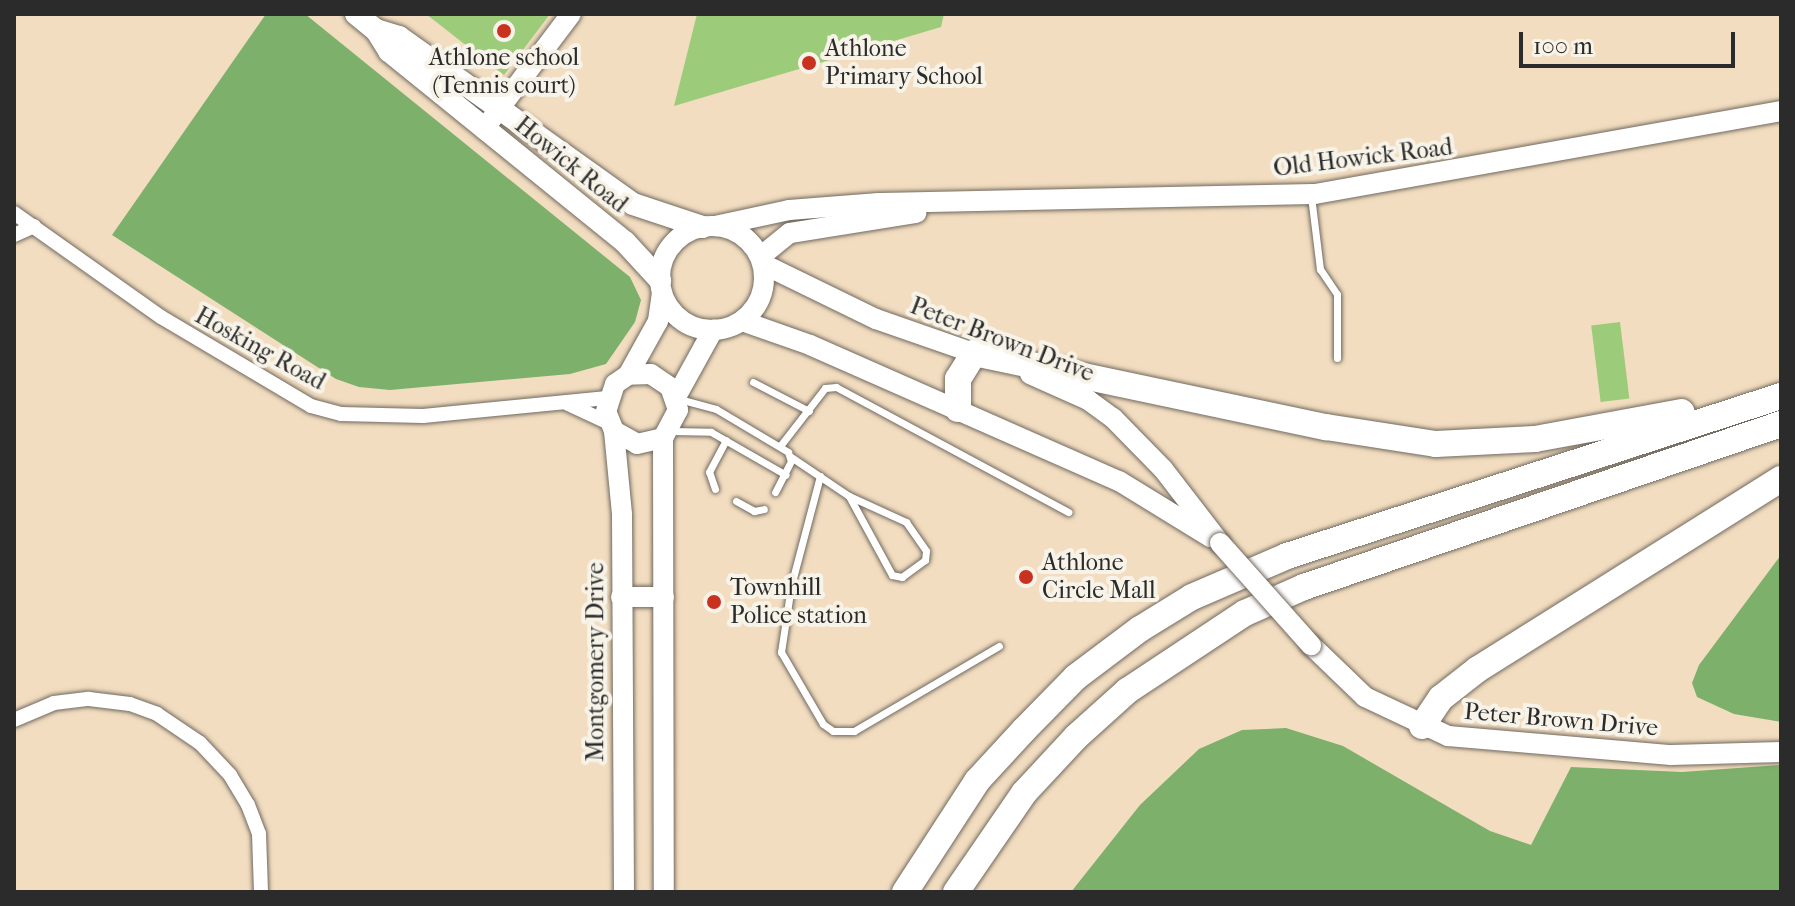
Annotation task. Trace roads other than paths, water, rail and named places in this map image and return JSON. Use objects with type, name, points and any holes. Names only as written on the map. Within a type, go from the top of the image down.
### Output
[{"type":"highway","points":[[958,409],[958,379],[974,353],[1326,427],[1436,444],[1522,440],[1603,429],[1781,389]]},
{"type":"highway","points":[[905,892],[977,781],[1024,730],[1076,677],[1140,629],[1192,597],[1301,551],[1781,396]]},
{"type":"highway","points":[[956,892],[1024,793],[1076,737],[1127,691],[1245,613],[1334,577],[1781,424]]},
{"type":"highway","points":[[1422,726],[1441,698],[1478,669],[1781,479]]},
{"type":"main road","name":"Howick Road","points":[[356,14],[376,30],[389,51],[625,242],[661,287]]},
{"type":"main road","name":"Howick Road","points":[[376,30],[399,37],[633,204],[709,226]]},
{"type":"street","points":[[484,129],[571,14]]},
{"type":"street","name":"Old Howick Road","points":[[709,226],[789,210],[891,202],[947,205],[1311,194],[1498,165],[1781,111]]},
{"type":"street","name":"Old Howick Road","points":[[762,260],[790,233],[947,205]]},
{"type":"street","name":"Hosking Road","points":[[14,213],[161,317],[311,406],[341,414],[423,416],[607,398]]},
{"type":"street","points":[[14,235],[34,226]]},
{"type":"street","points":[[661,287],[682,320],[713,330],[742,321],[761,296],[762,260],[742,235],[709,226],[676,240],[667,252],[661,287],[658,321],[628,375],[607,398],[611,427],[637,444],[666,434]]},
{"type":"street","name":"Peter Brown Drive","points":[[762,260],[876,319],[1059,385],[1113,418],[1163,469],[1220,543],[1311,645],[1365,697],[1422,726],[1448,736],[1560,749],[1729,757],[1781,752]]},
{"type":"street","name":"Peter Brown Drive","points":[[742,321],[958,409],[1119,481],[1220,543]]},
{"type":"street","points":[[664,892],[666,434],[676,398],[713,330]]},
{"type":"street","points":[[628,375],[662,379],[676,398]]},
{"type":"street","name":"Hosking Road","points":[[568,404],[611,427]]},
{"type":"street","name":"Montgomery Drive","points":[[611,427],[622,514],[624,892]]},
{"type":"street","points":[[621,597],[664,597]]},
{"type":"street","points":[[14,720],[54,703],[103,701],[157,714],[200,743],[230,775],[248,805],[259,834],[261,892]]},
{"type":"lane","points":[[1311,194],[1320,269],[1337,294],[1337,358]]},
{"type":"lane","points":[[753,382],[809,411]]},
{"type":"lane","points":[[780,446],[825,388],[836,387],[1068,512]]},
{"type":"lane","points":[[676,398],[716,409],[780,446],[791,457],[849,496],[910,526],[926,551],[920,565],[902,577],[892,575],[849,496]]},
{"type":"lane","points":[[666,434],[700,431],[726,440],[786,475]]},
{"type":"lane","points":[[715,489],[709,472],[726,440]]},
{"type":"lane","points":[[775,492],[786,475],[791,457]]},
{"type":"lane","points":[[820,476],[791,586],[781,652],[786,668],[823,724],[833,731],[854,731],[999,646]]},
{"type":"lane","points":[[736,501],[754,511],[764,509]]},
{"type":"place","name":"Athlone school (Tennis court)","points":[[504,31]]},
{"type":"place","name":"Athlone Primary School","points":[[809,63]]},
{"type":"place","name":"Athlone Circle Mall","points":[[1026,577]]},
{"type":"place","name":"Townhill Police station","points":[[714,602]]}]
